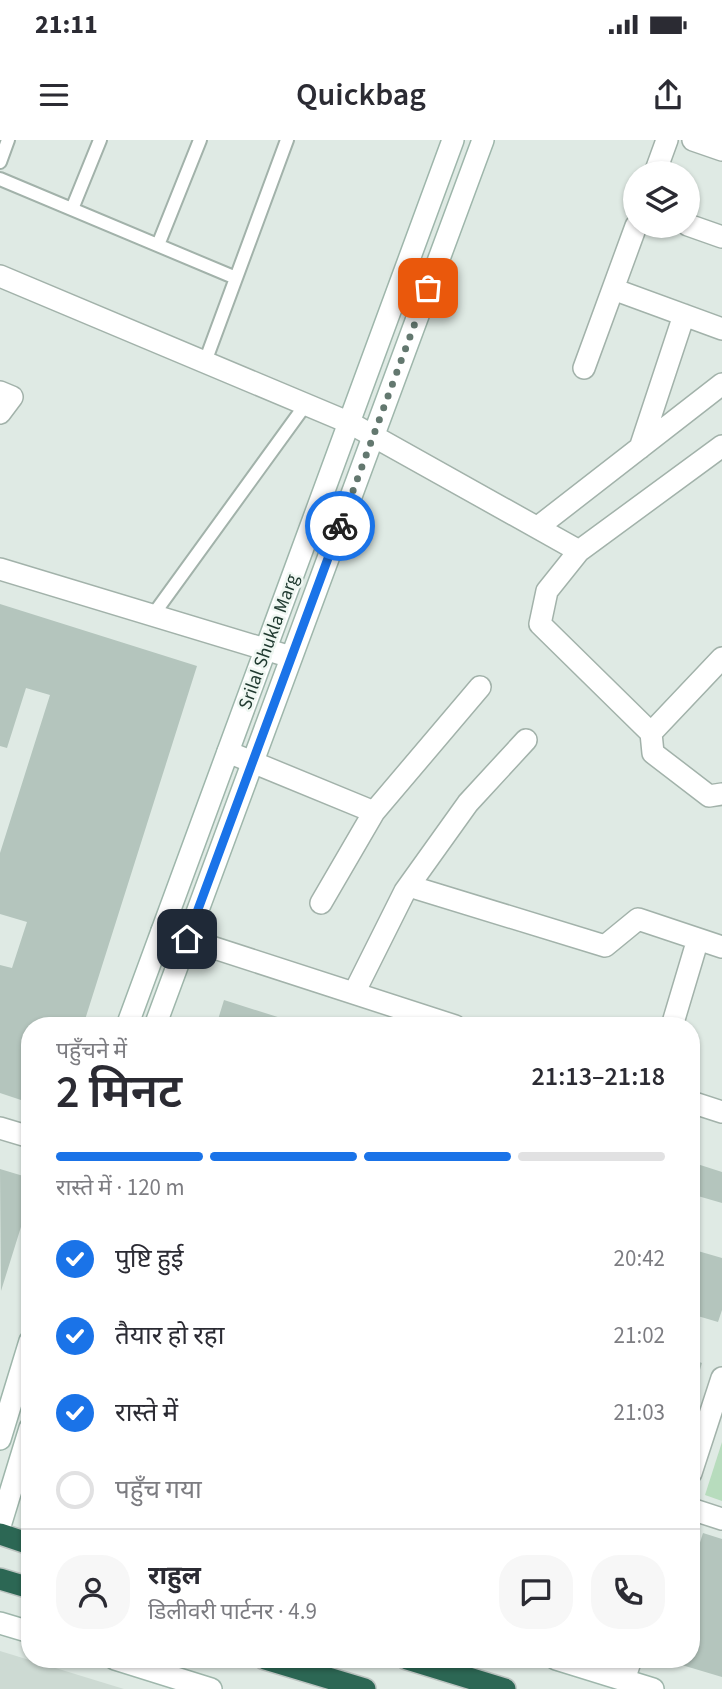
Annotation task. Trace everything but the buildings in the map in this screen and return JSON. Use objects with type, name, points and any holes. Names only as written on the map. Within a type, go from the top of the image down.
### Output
[{"type":"highway","points":[[0,1534],[21,1541]]},
{"type":"highway","points":[[0,1579],[21,1585]]},
{"type":"highway","points":[[295,1668],[365,1689]]},
{"type":"highway","points":[[436,1668],[505,1689]]},
{"type":"street","name":"Srilal Shukla Marg","points":[[130,1017],[453,140]]},
{"type":"street","name":"Srilal Shukla Marg","points":[[158,1017],[483,140]]},
{"type":"street","points":[[659,161],[667,140]]},
{"type":"street","points":[[693,140],[722,150]]},
{"type":"street","points":[[700,229],[722,237]]},
{"type":"street","points":[[584,369],[632,238]]},
{"type":"street","points":[[0,276],[350,423],[579,551]]},
{"type":"street","points":[[613,289],[722,329]]},
{"type":"street","points":[[640,448],[684,316]]},
{"type":"street","points":[[538,527],[722,384]]},
{"type":"street","points":[[0,392],[12,397],[0,413]]},
{"type":"street","points":[[722,446],[579,551],[547,592],[540,624],[652,733],[653,752],[709,796],[722,794]]},
{"type":"street","points":[[0,569],[291,657]]},
{"type":"street","points":[[652,733],[722,659]]},
{"type":"street","points":[[321,903],[374,812],[480,687]]},
{"type":"street","points":[[354,993],[409,886],[468,803],[526,740]]},
{"type":"street","points":[[228,752],[374,812]]},
{"type":"street","points":[[409,886],[605,946],[638,919],[722,947]]},
{"type":"street","points":[[162,931],[427,1017]]},
{"type":"street","points":[[675,1017],[698,939]]},
{"type":"street","points":[[700,1105],[722,1112]]},
{"type":"street","points":[[0,1128],[21,1134]]},
{"type":"street","points":[[0,1439],[21,1370]]},
{"type":"street","points":[[700,1445],[722,1378]]},
{"type":"street","points":[[0,1525],[21,1462]]},
{"type":"street","points":[[700,1512],[722,1519]]},
{"type":"street","points":[[0,1623],[21,1629]]},
{"type":"street","points":[[144,1668],[211,1689]]},
{"type":"street","points":[[585,1668],[653,1689]]},
{"type":"street","points":[[624,1680],[628,1668]]},
{"type":"lane","points":[[0,162],[8,140]]},
{"type":"lane","points":[[72,209],[100,140]]},
{"type":"lane","points":[[158,245],[200,140]]},
{"type":"lane","points":[[205,362],[287,140]]},
{"type":"lane","points":[[0,179],[236,278]]},
{"type":"lane","points":[[153,615],[306,404]]},
{"type":"shaded area","points":[[0,1651],[21,1657],[21,1668],[55,1668],[124,1689],[0,1689]]},
{"type":"green space","points":[[722,1442],[722,1501],[705,1495]]},
{"type":"way so far","points":[[340,526],[428,288]]},
{"type":"route","points":[[187,939],[340,526]]}]
